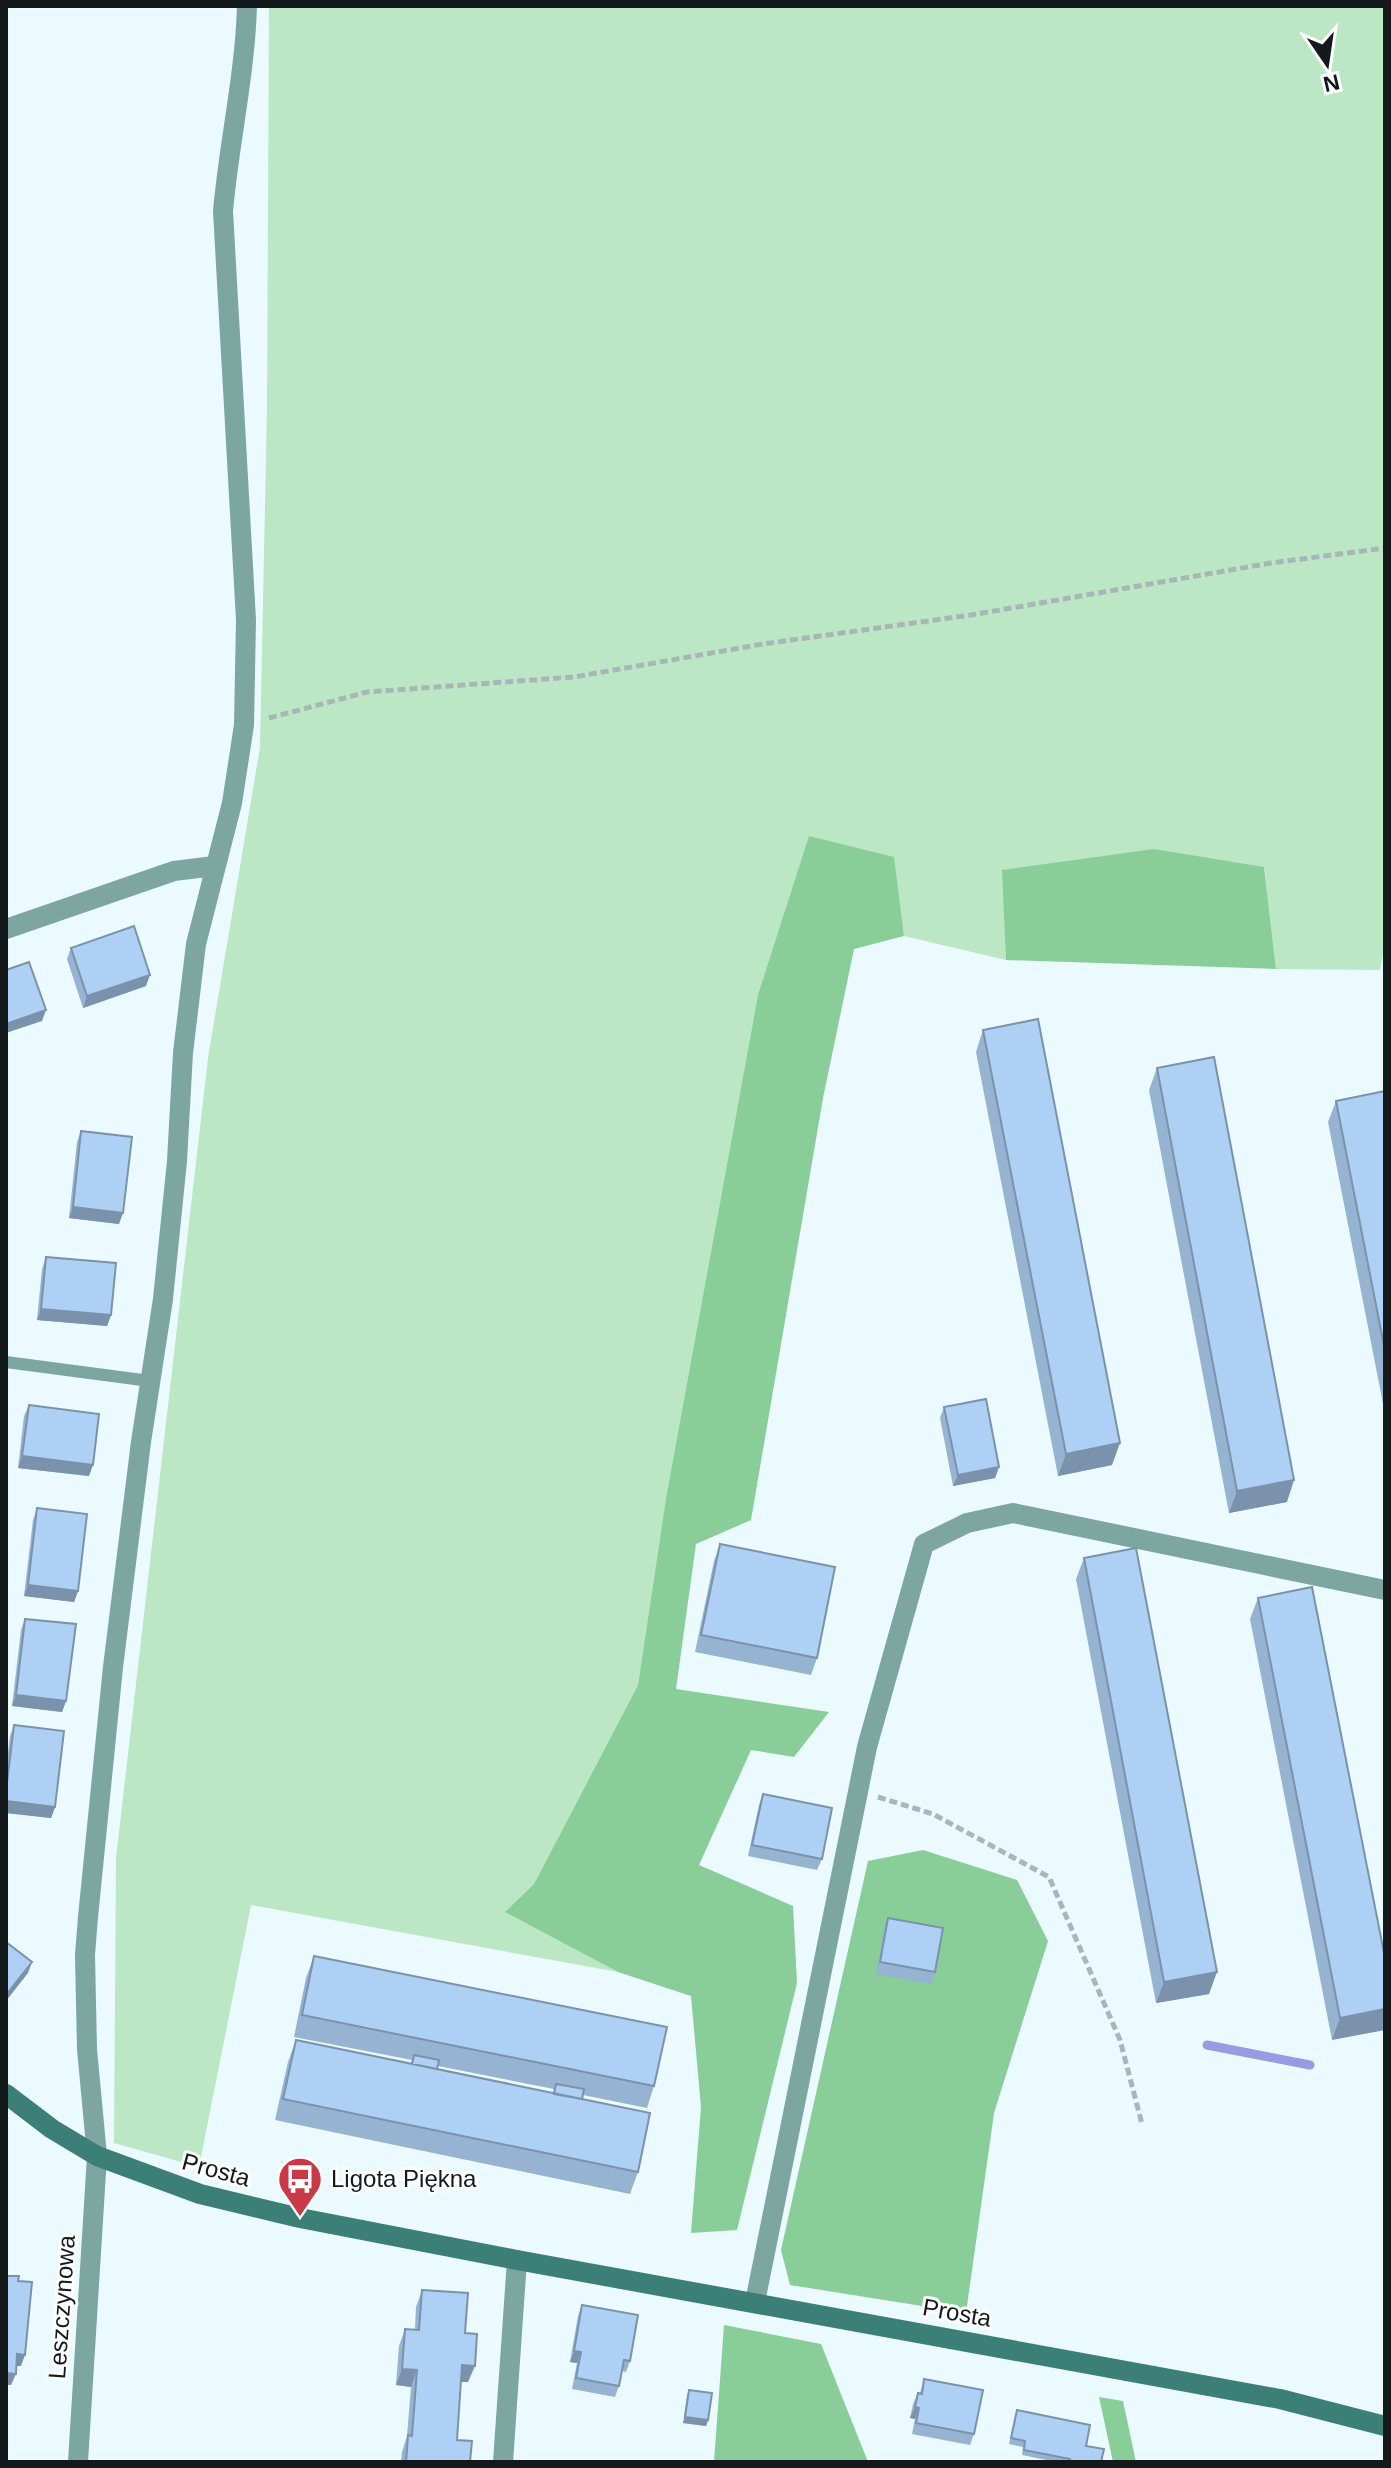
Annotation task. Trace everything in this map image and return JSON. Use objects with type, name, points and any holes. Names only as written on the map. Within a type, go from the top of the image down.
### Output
[{"type":"street","name":"Leszczynowa","points":[[78,2462],[97,2156],[87,2049],[85,1955],[113,1667],[163,1299],[177,1161],[183,1053],[196,944],[232,803],[244,725],[246,620],[223,211],[244,54],[247,6]]},
{"type":"street","points":[[6,929],[174,871],[214,866]]},
{"type":"street","points":[[755,2302],[867,1747],[924,1544],[967,1523],[1013,1513],[1385,1590]]},
{"type":"street","name":"Prosta","points":[[6,2094],[52,2129],[97,2156],[200,2194],[300,2218],[517,2260],[1280,2399],[1385,2426]]},
{"type":"street","points":[[503,2462],[517,2260]]},
{"type":"lane","points":[[6,1362],[150,1381]]},
{"type":"path","points":[[244,725],[367,692],[574,677],[763,644],[971,615],[1271,563],[1385,548]]},
{"type":"path","points":[[858,1791],[933,1814],[1049,1877],[1120,2040],[1142,2124]]},
{"type":"green space","points":[[269,6],[1385,6],[1385,942],[1380,970],[1276,969],[1264,867],[1003,870],[1006,960],[904,936],[893,857],[758,996],[666,1498],[638,1685],[534,1884],[506,1911],[618,1972],[251,1905],[199,2167],[114,2143],[116,1858],[208,1058],[260,747],[267,408]]},
{"type":"green space","points":[[809,836],[894,857],[904,936],[854,949],[823,1098],[751,1520],[696,1544],[676,1689],[829,1712],[794,1757],[751,1750],[699,1865],[793,1906],[797,1983],[737,2230],[691,2233],[701,2107],[691,1996],[618,1972],[505,1912],[534,1884],[638,1685],[666,1498],[758,995]]},
{"type":"green space","points":[[1154,849],[1264,867],[1276,969],[1006,960],[1002,870]]},
{"type":"green space","points":[[923,1850],[1017,1880],[1048,1941],[994,2113],[966,2313],[790,2285],[781,2250],[868,1861]]},
{"type":"green space","points":[[724,2325],[821,2344],[868,2462],[714,2462]]},
{"type":"green space","points":[[1099,2397],[1123,2401],[1136,2462],[1113,2462]]},
{"type":"building","points":[[134,926],[150,975],[87,996],[71,948]]},
{"type":"building","points":[[29,962],[46,1010],[6,1024],[6,970]]},
{"type":"building","points":[[1038,1019],[1120,1443],[1066,1454],[983,1030]]},
{"type":"building","points":[[1214,1057],[1294,1480],[1237,1491],[1157,1068]]},
{"type":"building","points":[[1385,1091],[1385,1351],[1336,1101]]},
{"type":"building","points":[[81,1131],[132,1137],[123,1213],[73,1207]]},
{"type":"building","points":[[46,1257],[116,1263],[111,1315],[41,1309]]},
{"type":"building","points":[[986,1399],[999,1467],[958,1475],[944,1407]]},
{"type":"building","points":[[29,1405],[99,1414],[93,1465],[22,1456]]},
{"type":"building","points":[[37,1508],[87,1514],[78,1591],[28,1585]]},
{"type":"building","points":[[720,1544],[835,1567],[817,1658],[701,1635]]},
{"type":"building","points":[[1136,1548],[1217,1972],[1164,1982],[1084,1558]]},
{"type":"building","points":[[1312,1587],[1385,1958],[1385,2009],[1340,2018],[1258,1598]]},
{"type":"building","points":[[25,1619],[76,1624],[66,1701],[16,1695]]},
{"type":"building","points":[[14,1725],[64,1731],[55,1807],[6,1801]]},
{"type":"building","points":[[763,1794],[832,1808],[822,1859],[752,1845]]},
{"type":"building","points":[[888,1918],[943,1928],[935,1972],[880,1962]]},
{"type":"building","points":[[6,1942],[32,1962],[6,1995]]},
{"type":"building","points":[[314,1956],[667,2027],[654,2086],[302,2015]]},
{"type":"building","points":[[296,2040],[650,2113],[638,2172],[283,2099]]},
{"type":"building","points":[[414,2055],[439,2060],[437,2069],[412,2064]]},
{"type":"building","points":[[556,2084],[584,2089],[582,2099],[554,2094]]},
{"type":"building","points":[[6,2276],[19,2276],[18,2281],[32,2282],[25,2355],[17,2354],[16,2374],[6,2373]]},
{"type":"building","points":[[422,2290],[468,2293],[465,2333],[477,2334],[475,2366],[462,2365],[457,2440],[472,2441],[470,2462],[406,2462],[408,2435],[412,2436],[417,2370],[402,2369],[405,2329],[419,2330]]},
{"type":"building","points":[[582,2305],[638,2315],[630,2361],[624,2360],[619,2386],[576,2378],[581,2352],[574,2351]]},
{"type":"building","points":[[924,2379],[983,2390],[974,2434],[916,2423],[919,2408],[915,2407],[918,2393],[922,2394]]},
{"type":"building","points":[[689,2390],[712,2393],[708,2420],[685,2417]]},
{"type":"building","points":[[1017,2410],[1090,2425],[1086,2446],[1104,2449],[1101,2462],[1069,2462],[1070,2459],[1024,2450],[1025,2441],[1011,2438]]},
{"type":"waterway","points":[[1207,2045],[1310,2065]]},
{"type":"place","name":"Ligota Piękna","points":[[300,2218]]}]
